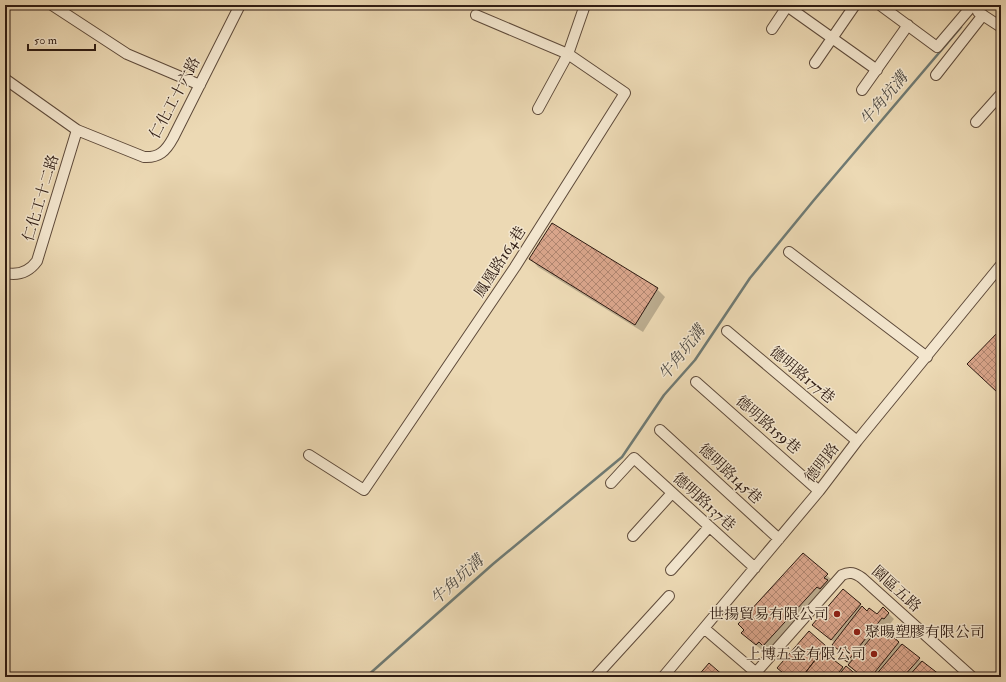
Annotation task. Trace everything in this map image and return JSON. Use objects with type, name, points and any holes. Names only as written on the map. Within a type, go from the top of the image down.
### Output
[{"type":"street","points":[[52,5],[127,54],[200,85]]},
{"type":"street","name":"仁化工十六路","points":[[5,79],[77,130],[144,157],[155,156],[165,151],[169,145],[240,5]]},
{"type":"street","points":[[538,109],[568,54],[585,5]]},
{"type":"street","points":[[815,63],[855,5]]},
{"type":"street","points":[[880,5],[937,47],[970,6],[1001,27]]},
{"type":"street","points":[[772,29],[788,6],[877,70]]},
{"type":"street","points":[[936,75],[983,15]]},
{"type":"street","points":[[476,16],[568,54]]},
{"type":"street","points":[[862,90],[908,25]]},
{"type":"street","name":"鳳凰路164巷","points":[[309,455],[364,490],[515,267],[625,93],[568,54]]},
{"type":"street","points":[[976,122],[1001,94]]},
{"type":"street","name":"仁化工十二路","points":[[5,273],[24,273],[33,267],[37,261],[77,130]]},
{"type":"street","points":[[789,252],[926,357]]},
{"type":"street","name":"德明路","points":[[663,677],[705,629],[819,491],[857,441],[1001,265]]},
{"type":"street","name":"德明路177巷","points":[[727,331],[857,441]]},
{"type":"street","name":"德明路159巷","points":[[696,382],[819,491]]},
{"type":"street","name":"德明路145巷","points":[[660,430],[779,539]]},
{"type":"street","name":"德明路137巷","points":[[611,483],[634,458],[755,568]]},
{"type":"street","points":[[633,536],[672,493]]},
{"type":"street","points":[[671,570],[709,527]]},
{"type":"street","name":"園區五路","points":[[756,676],[842,575],[852,572],[862,578],[972,677]]},
{"type":"street","points":[[595,677],[669,596]]},
{"type":"street","points":[[705,629],[756,676]]},
{"type":"building","points":[[552,223],[658,288],[635,325],[529,259]]},
{"type":"building","points":[[1001,329],[1001,388],[997,392],[967,364]]},
{"type":"building","points":[[803,553],[828,574],[824,578],[828,580],[820,589],[817,587],[763,646],[759,642],[756,645],[741,633],[744,630],[738,624]]},
{"type":"building","name":"世揚貿易有限公司","points":[[843,589],[861,604],[831,640],[812,625]]},
{"type":"building","name":"聚暘塑膠有限公司","points":[[862,606],[867,611],[869,608],[877,614],[883,607],[889,613],[884,619],[882,618],[847,662],[840,656],[843,653],[832,645]]},
{"type":"building","name":"上博五金有限公司","points":[[881,626],[899,642],[871,677],[863,677],[848,665]]},
{"type":"building","points":[[809,631],[826,646],[802,677],[788,677],[777,668]]},
{"type":"building","points":[[902,644],[920,658],[903,677],[874,677]]},
{"type":"building","points":[[822,651],[843,667],[835,677],[802,677]]},
{"type":"building","points":[[922,661],[940,675],[938,677],[908,677]]},
{"type":"building","points":[[709,663],[725,677],[697,677]]},
{"type":"building","points":[[846,666],[859,677],[837,677]]},
{"type":"waterway","name":"牛角坑溝","points":[[366,677],[493,564],[622,457],[664,395],[695,360],[750,278],[814,200],[961,27]]},
{"type":"place","name":"世揚貿易有限公司","points":[[837,614]]},
{"type":"place","name":"聚暘塑膠有限公司","points":[[857,632]]},
{"type":"place","name":"上博五金有限公司","points":[[874,654]]}]
